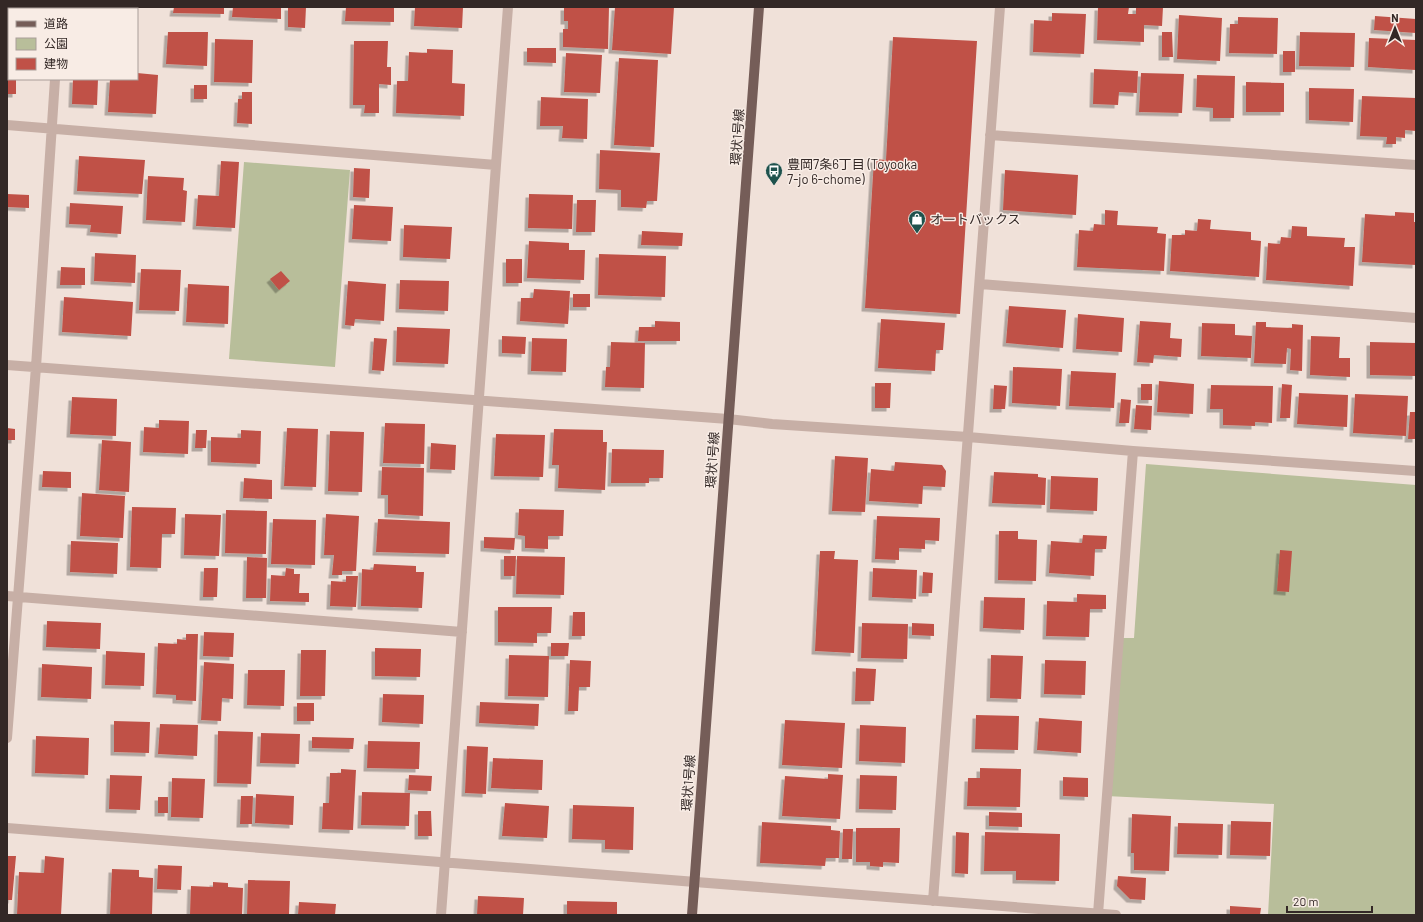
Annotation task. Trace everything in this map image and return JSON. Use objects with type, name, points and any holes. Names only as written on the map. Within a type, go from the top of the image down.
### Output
[{"type":"main road","name":"環状1号線","points":[[692,915],[760,7]]},
{"type":"street","points":[[441,915],[508,7]]},
{"type":"street","points":[[933,901],[1000,7]]},
{"type":"street","points":[[7,738],[36,367],[55,80]]},
{"type":"street","points":[[7,125],[496,164]]},
{"type":"street","points":[[990,135],[1416,165]]},
{"type":"street","points":[[980,284],[1416,318]]},
{"type":"street","points":[[7,365],[728,419],[772,424],[968,437],[1133,451],[1416,470]]},
{"type":"street","points":[[1098,914],[1133,451]]},
{"type":"street","points":[[7,596],[462,632]]},
{"type":"street","points":[[7,828],[1116,915]]},
{"type":"green space","points":[[244,162],[350,170],[335,367],[229,359]]},
{"type":"green space","points":[[1146,464],[1416,485],[1416,915],[1268,915],[1274,804],[1106,796],[1120,638],[1134,638]]},
{"type":"building","points":[[22,7],[41,7],[41,8]]},
{"type":"building","points":[[174,7],[224,7],[224,14],[173,13]]},
{"type":"building","points":[[233,7],[281,7],[281,19],[232,17]]},
{"type":"building","points":[[288,7],[306,7],[305,28],[288,27]]},
{"type":"building","points":[[346,7],[394,7],[394,22],[345,21]]},
{"type":"building","points":[[415,7],[463,7],[462,28],[414,26]]},
{"type":"building","points":[[564,7],[609,7],[608,49],[563,47],[563,29],[568,29],[568,21],[564,21]]},
{"type":"building","points":[[615,7],[674,7],[671,54],[612,50]]},
{"type":"building","points":[[1098,7],[1129,7],[1128,14],[1136,14],[1136,7],[1163,7],[1162,26],[1144,25],[1144,42],[1097,40]]},
{"type":"building","points":[[7,12],[8,12],[8,42]]},
{"type":"building","points":[[1052,13],[1086,14],[1084,54],[1033,52],[1034,20],[1052,21]]},
{"type":"building","points":[[1179,15],[1222,18],[1220,61],[1177,59]]},
{"type":"building","points":[[1375,16],[1416,19],[1416,33],[1374,30]]},
{"type":"building","points":[[1238,17],[1278,18],[1277,54],[1229,53],[1230,24],[1238,24]]},
{"type":"building","points":[[168,32],[208,32],[207,66],[166,64]]},
{"type":"building","points":[[1162,32],[1172,32],[1173,57],[1162,57]]},
{"type":"building","points":[[1300,32],[1355,33],[1354,67],[1299,66]]},
{"type":"building","name":"オートバックス","points":[[893,37],[977,41],[960,314],[865,308],[874,159],[886,160]]},
{"type":"building","points":[[1369,38],[1416,40],[1416,70],[1368,67]]},
{"type":"building","points":[[215,39],[253,40],[252,83],[214,82]]},
{"type":"building","points":[[354,41],[388,41],[387,67],[391,67],[391,85],[379,84],[379,113],[364,113],[365,105],[353,105]]},
{"type":"building","points":[[527,48],[556,48],[556,63],[527,62]]},
{"type":"building","points":[[427,49],[453,50],[452,83],[465,84],[464,116],[396,113],[397,81],[408,81],[409,52],[427,53]]},
{"type":"building","points":[[1283,51],[1295,51],[1295,72],[1283,72]]},
{"type":"building","points":[[566,53],[602,55],[600,93],[564,92]]},
{"type":"building","points":[[619,58],[658,60],[654,147],[614,145]]},
{"type":"building","points":[[8,59],[8,80],[16,80],[16,94],[7,94]]},
{"type":"building","points":[[1094,69],[1138,71],[1137,93],[1119,92],[1118,105],[1093,104]]},
{"type":"building","points":[[138,73],[158,75],[156,114],[108,112],[110,80],[138,80]]},
{"type":"building","points":[[1141,73],[1184,74],[1182,113],[1139,112]]},
{"type":"building","points":[[1197,75],[1235,76],[1234,118],[1213,118],[1213,108],[1196,107]]},
{"type":"building","points":[[73,80],[98,80],[97,105],[72,104]]},
{"type":"building","points":[[1246,82],[1284,83],[1284,112],[1246,112]]},
{"type":"building","points":[[194,85],[207,85],[207,99],[194,99]]},
{"type":"building","points":[[1309,88],[1354,89],[1353,122],[1309,120]]},
{"type":"building","points":[[242,92],[252,92],[252,124],[237,123],[238,99],[242,99]]},
{"type":"building","points":[[1362,96],[1416,98],[1416,131],[1405,130],[1405,138],[1396,137],[1396,144],[1386,144],[1387,137],[1360,136]]},
{"type":"building","points":[[541,97],[588,99],[587,139],[562,138],[563,126],[540,126]]},
{"type":"building","points":[[600,150],[660,153],[657,201],[647,201],[646,208],[621,207],[621,190],[599,189]]},
{"type":"building","points":[[79,156],[145,160],[142,194],[77,191]]},
{"type":"building","points":[[221,161],[239,162],[235,228],[196,226],[198,195],[219,196]]},
{"type":"building","points":[[354,168],[370,169],[369,198],[353,197]]},
{"type":"building","points":[[1005,170],[1078,175],[1076,215],[1003,210]]},
{"type":"building","points":[[148,176],[184,178],[183,190],[187,191],[185,222],[146,220]]},
{"type":"building","points":[[7,194],[29,195],[29,208],[7,207]]},
{"type":"building","points":[[529,194],[573,195],[572,229],[528,228]]},
{"type":"building","points":[[577,200],[596,200],[595,232],[576,232]]},
{"type":"building","points":[[70,203],[123,206],[121,234],[90,232],[91,225],[69,224]]},
{"type":"building","points":[[354,205],[393,207],[391,241],[352,239]]},
{"type":"building","points":[[1105,210],[1118,211],[1117,225],[1158,227],[1157,233],[1166,234],[1164,271],[1077,267],[1079,230],[1093,231],[1094,224],[1105,225]]},
{"type":"building","points":[[1395,212],[1414,213],[1414,222],[1416,222],[1416,265],[1362,262],[1365,214],[1395,216]]},
{"type":"building","points":[[1198,219],[1211,220],[1210,229],[1251,232],[1251,240],[1261,241],[1259,277],[1170,271],[1172,235],[1185,235],[1185,230],[1197,231]]},
{"type":"building","points":[[404,225],[452,227],[450,259],[403,257]]},
{"type":"building","points":[[1292,226],[1307,227],[1307,236],[1345,238],[1344,247],[1355,247],[1353,286],[1266,280],[1268,243],[1280,244],[1281,237],[1291,238]]},
{"type":"building","points":[[642,231],[683,233],[682,246],[641,245]]},
{"type":"building","points":[[529,241],[569,243],[569,250],[585,250],[584,280],[527,278]]},
{"type":"building","points":[[95,253],[136,255],[135,283],[94,281]]},
{"type":"building","points":[[599,254],[666,256],[665,297],[598,295]]},
{"type":"building","points":[[506,259],[522,259],[522,283],[506,283]]},
{"type":"building","points":[[61,267],[85,268],[85,285],[60,285]]},
{"type":"building","points":[[141,269],[181,270],[179,311],[139,310]]},
{"type":"building","points":[[281,271],[290,281],[279,290],[270,279]]},
{"type":"building","points":[[400,280],[449,281],[448,311],[399,309]]},
{"type":"building","points":[[348,281],[386,284],[384,321],[355,319],[354,326],[345,325]]},
{"type":"building","points":[[188,284],[229,286],[228,324],[186,322]]},
{"type":"building","points":[[534,289],[570,291],[568,324],[520,321],[521,298],[533,298]]},
{"type":"building","points":[[573,294],[590,294],[590,307],[573,307]]},
{"type":"building","points":[[64,297],[133,302],[131,336],[62,332]]},
{"type":"building","points":[[1009,306],[1066,310],[1063,348],[1006,343]]},
{"type":"building","points":[[1078,314],[1124,318],[1122,352],[1076,349]]},
{"type":"building","points":[[881,319],[945,323],[943,350],[936,350],[935,371],[878,368]]},
{"type":"building","points":[[655,321],[680,322],[680,341],[638,341],[639,327],[655,327]]},
{"type":"building","points":[[1140,321],[1171,323],[1170,338],[1182,339],[1181,357],[1154,355],[1153,363],[1137,362]]},
{"type":"building","points":[[1256,322],[1266,322],[1266,327],[1292,328],[1292,324],[1303,325],[1302,371],[1290,370],[1291,349],[1287,348],[1286,364],[1254,363]]},
{"type":"building","points":[[1202,323],[1235,324],[1235,335],[1252,336],[1251,358],[1201,356]]},
{"type":"building","points":[[397,327],[450,329],[448,364],[396,362]]},
{"type":"building","points":[[502,336],[526,337],[525,354],[502,353]]},
{"type":"building","points":[[1311,336],[1340,337],[1339,358],[1350,358],[1350,377],[1310,375]]},
{"type":"building","points":[[374,338],[387,339],[384,371],[372,370]]},
{"type":"building","points":[[532,338],[567,339],[566,372],[531,371]]},
{"type":"building","points":[[611,342],[645,343],[644,388],[605,387],[606,367],[610,367]]},
{"type":"building","points":[[1370,342],[1416,343],[1416,376],[1370,375]]},
{"type":"building","points":[[1013,367],[1062,369],[1060,406],[1012,403]]},
{"type":"building","points":[[1071,371],[1116,373],[1114,408],[1069,406]]},
{"type":"building","points":[[1159,381],[1194,384],[1193,414],[1157,412]]},
{"type":"building","points":[[875,383],[891,383],[890,408],[875,408]]},
{"type":"building","points":[[1141,384],[1152,384],[1152,400],[1141,400]]},
{"type":"building","points":[[1282,384],[1292,385],[1290,418],[1280,418]]},
{"type":"building","points":[[994,385],[1007,386],[1005,409],[993,409]]},
{"type":"building","points":[[1211,385],[1273,386],[1272,423],[1255,422],[1255,426],[1223,425],[1223,409],[1210,409]]},
{"type":"building","points":[[1299,393],[1348,395],[1347,427],[1297,424]]},
{"type":"building","points":[[1355,394],[1408,396],[1406,436],[1353,433]]},
{"type":"building","points":[[72,397],[117,399],[116,436],[70,434]]},
{"type":"building","points":[[1121,399],[1131,400],[1129,423],[1119,423]]},
{"type":"building","points":[[1136,405],[1152,406],[1151,430],[1134,429]]},
{"type":"building","points":[[1410,412],[1416,412],[1416,439],[1408,439]]},
{"type":"building","points":[[159,420],[189,421],[188,454],[143,452],[144,427],[159,428]]},
{"type":"building","points":[[385,423],[425,424],[424,464],[383,463]]},
{"type":"building","points":[[7,428],[15,429],[15,440],[7,440]]},
{"type":"building","points":[[287,428],[318,429],[316,487],[284,486]]},
{"type":"building","points":[[554,429],[603,430],[603,442],[607,442],[605,490],[558,488],[559,465],[552,465]]},
{"type":"building","points":[[196,430],[207,430],[206,448],[195,448]]},
{"type":"building","points":[[241,430],[261,431],[260,464],[211,462],[211,437],[241,438]]},
{"type":"building","points":[[330,431],[364,432],[362,492],[328,491]]},
{"type":"building","points":[[496,434],[545,435],[543,477],[494,476]]},
{"type":"building","points":[[102,440],[131,442],[129,492],[99,490]]},
{"type":"building","points":[[431,443],[456,445],[455,470],[430,469]]},
{"type":"building","points":[[612,449],[664,450],[663,478],[649,478],[649,483],[611,483]]},
{"type":"building","points":[[835,456],[868,458],[865,512],[832,511]]},
{"type":"building","points":[[895,462],[942,465],[946,471],[945,487],[923,486],[922,504],[869,501],[871,469],[894,471]]},
{"type":"building","points":[[382,467],[424,468],[423,516],[388,514],[388,495],[381,495]]},
{"type":"building","points":[[43,471],[71,472],[71,488],[42,487]]},
{"type":"building","points":[[994,472],[1038,474],[1038,477],[1046,478],[1045,505],[992,503]]},
{"type":"building","points":[[1051,476],[1098,478],[1097,511],[1050,509]]},
{"type":"building","points":[[244,478],[272,480],[272,499],[243,498]]},
{"type":"building","points":[[82,493],[125,496],[123,538],[80,536]]},
{"type":"building","points":[[132,507],[176,508],[175,534],[162,534],[161,568],[130,567]]},
{"type":"building","points":[[519,509],[564,510],[563,536],[548,536],[548,549],[525,548],[525,536],[518,535]]},
{"type":"building","points":[[226,510],[267,511],[266,554],[225,553]]},
{"type":"building","points":[[185,514],[221,515],[219,556],[184,555]]},
{"type":"building","points":[[326,514],[359,516],[356,571],[342,571],[342,575],[332,575],[334,555],[324,555]]},
{"type":"building","points":[[877,516],[940,518],[939,541],[925,540],[925,549],[899,548],[899,560],[875,559]]},
{"type":"building","points":[[273,519],[316,520],[315,565],[271,564]]},
{"type":"building","points":[[378,519],[450,522],[449,554],[376,552]]},
{"type":"building","points":[[999,531],[1018,531],[1018,539],[1037,540],[1036,581],[998,580]]},
{"type":"building","points":[[1083,535],[1107,536],[1106,549],[1095,549],[1094,576],[1049,573],[1051,541],[1082,543]]},
{"type":"building","points":[[484,537],[515,538],[514,550],[484,548]]},
{"type":"building","points":[[71,541],[118,543],[117,574],[70,572]]},
{"type":"building","points":[[1280,550],[1292,551],[1289,592],[1277,591]]},
{"type":"building","points":[[820,551],[835,551],[834,559],[858,560],[854,653],[815,651]]},
{"type":"building","points":[[504,556],[516,556],[515,576],[504,576]]},
{"type":"building","points":[[517,556],[565,557],[564,595],[516,594]]},
{"type":"building","points":[[247,557],[267,558],[266,598],[246,598]]},
{"type":"building","points":[[374,564],[416,566],[416,572],[424,572],[422,608],[361,606],[362,569],[373,570]]},
{"type":"building","points":[[204,568],[218,568],[217,597],[203,597]]},
{"type":"building","points":[[286,568],[294,569],[294,574],[300,574],[299,593],[309,593],[309,602],[270,601],[271,575],[285,576]]},
{"type":"building","points":[[873,568],[917,570],[916,599],[872,597]]},
{"type":"building","points":[[923,572],[933,573],[932,593],[922,593]]},
{"type":"building","points":[[346,576],[358,576],[356,607],[330,606],[331,581],[346,582]]},
{"type":"building","points":[[1077,594],[1106,595],[1106,609],[1090,609],[1089,637],[1046,636],[1047,601],[1077,602]]},
{"type":"building","points":[[984,597],[1025,598],[1024,630],[983,628]]},
{"type":"building","points":[[498,607],[552,607],[551,633],[537,633],[537,643],[498,642]]},
{"type":"building","points":[[573,612],[585,612],[585,636],[572,636]]},
{"type":"building","points":[[47,621],[101,623],[100,649],[46,647]]},
{"type":"building","points":[[862,623],[908,624],[907,659],[861,658]]},
{"type":"building","points":[[912,623],[934,624],[934,636],[912,635]]},
{"type":"building","points":[[204,632],[234,633],[233,657],[203,656]]},
{"type":"building","points":[[186,634],[198,634],[196,701],[176,700],[176,695],[156,694],[158,643],[177,644],[177,639],[186,640]]},
{"type":"building","points":[[551,643],[569,643],[568,656],[551,656]]},
{"type":"building","points":[[375,648],[421,649],[420,677],[375,676]]},
{"type":"building","points":[[301,650],[326,650],[325,696],[300,696]]},
{"type":"building","points":[[106,651],[145,653],[144,686],[105,685]]},
{"type":"building","points":[[509,655],[549,656],[548,697],[508,696]]},
{"type":"building","points":[[991,655],[1023,656],[1021,699],[990,698]]},
{"type":"building","points":[[570,660],[591,661],[590,687],[579,687],[578,711],[568,711]]},
{"type":"building","points":[[1045,660],[1086,661],[1085,695],[1044,694]]},
{"type":"building","points":[[204,662],[234,664],[233,699],[222,698],[221,721],[201,720]]},
{"type":"building","points":[[42,664],[92,667],[91,699],[41,697]]},
{"type":"building","points":[[856,668],[876,669],[874,701],[855,701]]},
{"type":"building","points":[[248,670],[285,670],[284,706],[247,705]]},
{"type":"building","points":[[383,694],[424,695],[423,724],[382,722]]},
{"type":"building","points":[[480,702],[539,704],[538,726],[479,723]]},
{"type":"building","points":[[297,703],[314,703],[314,721],[297,721]]},
{"type":"building","points":[[976,715],[1019,716],[1018,750],[975,749]]},
{"type":"building","points":[[1039,718],[1082,721],[1081,753],[1037,750]]},
{"type":"building","points":[[785,720],[845,723],[842,768],[782,765]]},
{"type":"building","points":[[114,721],[150,722],[149,753],[114,752]]},
{"type":"building","points":[[160,724],[198,725],[197,756],[158,754]]},
{"type":"building","points":[[860,725],[906,727],[905,763],[859,761]]},
{"type":"building","points":[[218,731],[253,732],[251,784],[217,783]]},
{"type":"building","points":[[261,733],[300,734],[299,764],[260,763]]},
{"type":"building","points":[[36,736],[89,738],[88,775],[35,773]]},
{"type":"building","points":[[312,737],[354,738],[353,749],[312,748]]},
{"type":"building","points":[[368,741],[420,742],[419,769],[367,768]]},
{"type":"building","points":[[467,746],[488,747],[486,794],[465,793]]},
{"type":"building","points":[[493,758],[543,760],[542,790],[491,788]]},
{"type":"building","points":[[980,768],[1021,769],[1020,807],[967,806],[968,778],[980,778]]},
{"type":"building","points":[[341,769],[356,770],[353,830],[322,829],[323,803],[329,803],[330,773],[341,773]]},
{"type":"building","points":[[828,774],[843,775],[840,819],[782,816],[785,776],[828,779]]},
{"type":"building","points":[[110,775],[142,776],[140,810],[109,809]]},
{"type":"building","points":[[409,775],[432,776],[431,791],[408,790]]},
{"type":"building","points":[[860,775],[897,776],[896,810],[859,809]]},
{"type":"building","points":[[1063,777],[1088,778],[1088,797],[1063,796]]},
{"type":"building","points":[[172,778],[205,779],[203,818],[171,817]]},
{"type":"building","points":[[362,792],[410,793],[409,826],[361,825]]},
{"type":"building","points":[[256,794],[294,796],[293,825],[255,823]]},
{"type":"building","points":[[241,796],[253,796],[252,824],[240,824]]},
{"type":"building","points":[[158,797],[168,797],[168,813],[158,813]]},
{"type":"building","points":[[505,803],[549,806],[547,838],[502,836]]},
{"type":"building","points":[[573,805],[634,807],[633,850],[605,849],[605,840],[572,839]]},
{"type":"building","points":[[418,811],[431,811],[432,836],[418,836]]},
{"type":"building","points":[[989,812],[1022,813],[1022,827],[989,826]]},
{"type":"building","points":[[1132,814],[1171,816],[1169,871],[1134,870],[1134,853],[1131,853]]},
{"type":"building","points":[[1231,821],[1271,822],[1270,856],[1230,855]]},
{"type":"building","points":[[762,822],[831,826],[831,830],[840,831],[839,858],[826,858],[825,866],[760,863]]},
{"type":"building","points":[[1178,823],[1223,824],[1222,855],[1177,854]]},
{"type":"building","points":[[856,828],[900,828],[899,863],[883,862],[883,867],[870,866],[870,862],[856,862]]},
{"type":"building","points":[[843,829],[853,829],[852,859],[842,859]]},
{"type":"building","points":[[956,832],[969,833],[968,874],[955,873]]},
{"type":"building","points":[[985,832],[1060,834],[1059,881],[1016,880],[1016,871],[984,871]]},
{"type":"building","points":[[7,856],[16,856],[12,900],[7,900]]},
{"type":"building","points":[[45,856],[64,858],[61,915],[17,915],[19,872],[44,873]]},
{"type":"building","points":[[158,865],[182,866],[181,890],[157,889]]},
{"type":"building","points":[[112,869],[139,870],[139,877],[153,878],[152,915],[110,915]]},
{"type":"building","points":[[1118,876],[1146,878],[1145,900],[1130,899],[1117,886]]},
{"type":"building","points":[[248,880],[290,881],[289,915],[247,915]]},
{"type":"building","points":[[213,882],[228,883],[228,887],[243,888],[242,915],[190,915],[191,886],[213,887]]},
{"type":"building","points":[[478,896],[524,898],[523,915],[477,915]]},
{"type":"building","points":[[567,901],[617,902],[617,914],[567,915]]},
{"type":"building","points":[[299,902],[336,904],[335,915],[298,915]]},
{"type":"building","points":[[1230,906],[1261,908],[1260,915],[1230,915]]},
{"type":"place","name":"豊岡7条6丁目 (Toyooka 7-jo 6-chome)","points":[[774,186]]},
{"type":"place","name":"オートバックス","points":[[917,234]]}]
